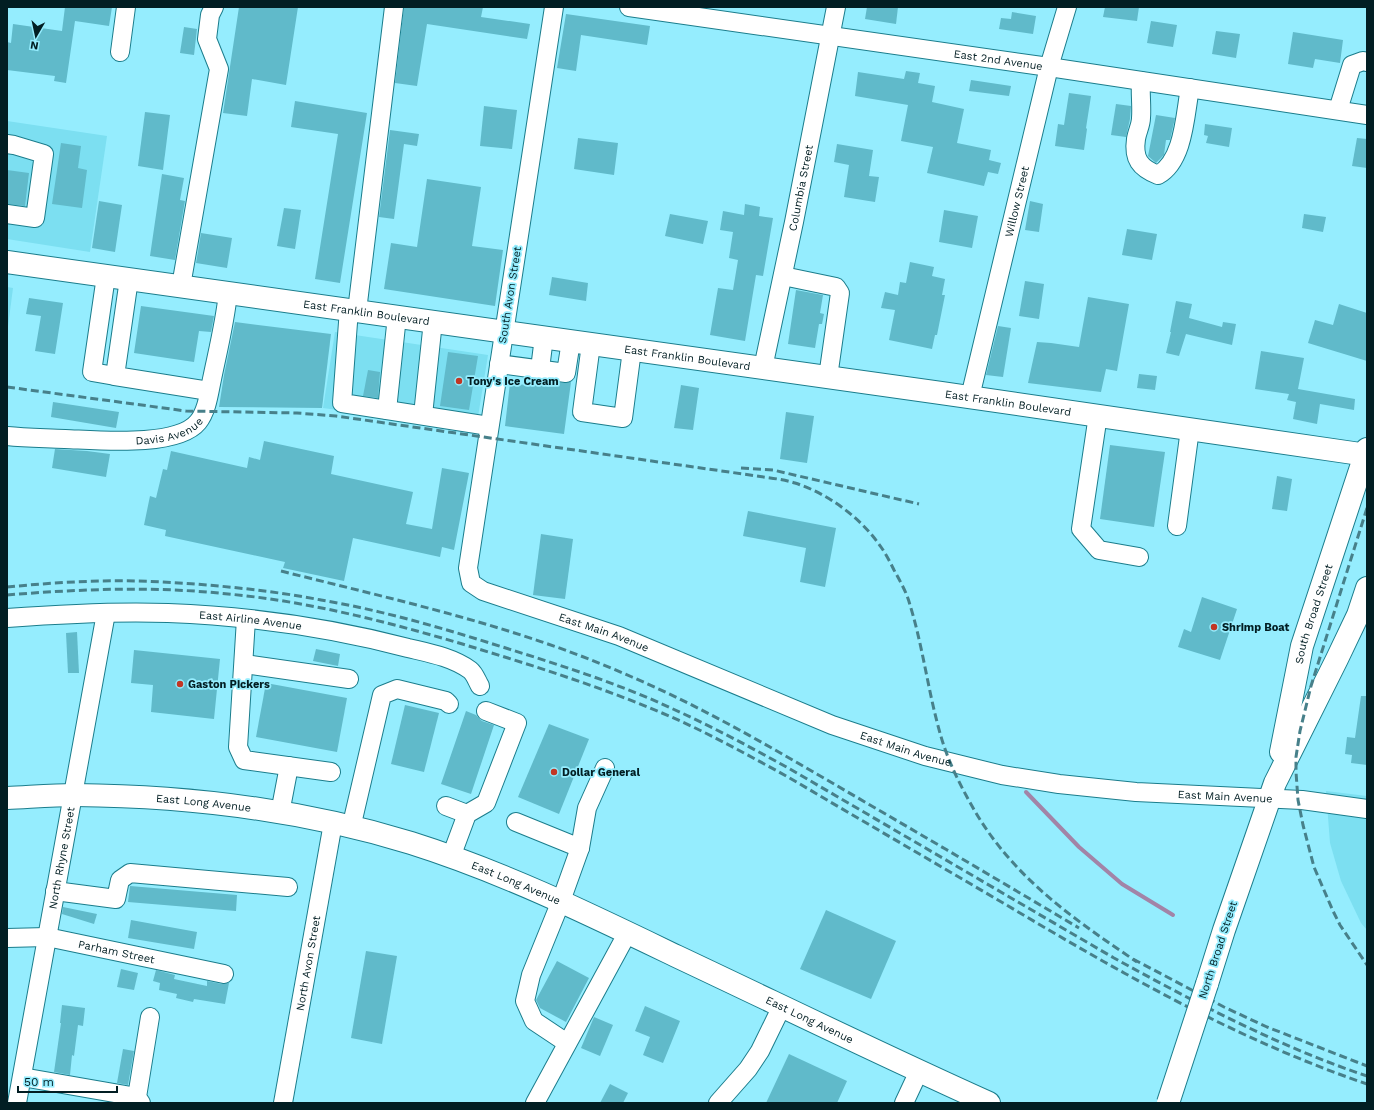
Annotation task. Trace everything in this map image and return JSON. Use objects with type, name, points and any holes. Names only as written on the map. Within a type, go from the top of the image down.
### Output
[{"type":"main road","name":"East Franklin Boulevard","points":[[7,262],[1366,453]]},
{"type":"main road","name":"South Broad Street","points":[[1272,790],[1302,646],[1366,453]]},
{"type":"main road","points":[[1272,790],[1358,615],[1367,588]]},
{"type":"main road","name":"North Broad Street","points":[[1168,1103],[1224,930],[1272,790]]},
{"type":"main road","name":"East Long Avenue","points":[[7,798],[73,795],[139,797],[221,804],[280,813],[342,825],[410,843],[503,876],[561,901],[918,1071],[989,1103]]},
{"type":"street","points":[[120,52],[126,7]]},
{"type":"street","points":[[181,286],[219,69],[207,39],[210,15],[214,7]]},
{"type":"street","points":[[394,7],[353,310],[342,403],[489,426]]},
{"type":"street","name":"South Avon Street","points":[[471,583],[468,568],[554,7]]},
{"type":"street","name":"East 2nd Avenue","points":[[629,7],[830,37],[1049,67],[1367,115]]},
{"type":"street","name":"Columbia Street","points":[[763,368],[794,222],[836,7]]},
{"type":"street","name":"Willow Street","points":[[970,397],[1049,67],[1067,7]]},
{"type":"street","points":[[1338,110],[1352,65],[1367,62]]},
{"type":"street","points":[[1140,81],[1141,119],[1136,140],[1136,155],[1142,166],[1147,171],[1158,175],[1165,171],[1176,155],[1182,134],[1190,88]]},
{"type":"street","points":[[7,144],[44,154],[34,218],[7,214]]},
{"type":"street","points":[[106,276],[92,372],[209,390]]},
{"type":"street","points":[[783,276],[836,287],[840,293],[828,377]]},
{"type":"street","points":[[115,376],[129,279]]},
{"type":"street","name":"Davis Avenue","points":[[7,436],[119,441],[157,439],[175,435],[198,423],[203,412],[209,390],[225,322],[228,292]]},
{"type":"street","points":[[387,410],[397,316]]},
{"type":"street","points":[[423,416],[433,322]]},
{"type":"street","points":[[540,369],[544,337]]},
{"type":"street","points":[[499,364],[566,373],[581,343]]},
{"type":"street","points":[[581,343],[582,412],[624,418],[632,350]]},
{"type":"street","points":[[1098,415],[1081,529],[1098,550],[1140,557]]},
{"type":"street","points":[[1177,526],[1190,429]]},
{"type":"street","name":"East Main Avenue","points":[[471,583],[483,591],[619,636],[832,725],[925,756],[1002,775],[1059,784],[1143,793],[1272,790],[1302,800],[1367,809]]},
{"type":"street","name":"East Airline Avenue","points":[[7,618],[106,613],[168,613],[246,620],[367,637],[433,654],[453,661],[472,672],[480,686]]},
{"type":"street","name":"North Rhyne Street","points":[[17,1103],[106,613]]},
{"type":"street","points":[[246,620],[238,747],[244,760],[331,772]]},
{"type":"street","points":[[244,664],[349,679]]},
{"type":"street","name":"North Avon Street","points":[[283,1103],[342,825],[382,695],[397,689],[446,701],[449,704]]},
{"type":"street","points":[[451,857],[467,814],[486,803],[517,723],[486,711]]},
{"type":"street","points":[[280,813],[289,766]]},
{"type":"street","points":[[567,1043],[534,1021],[525,1001],[531,975],[561,901],[580,848],[587,808],[605,768]]},
{"type":"street","points":[[446,806],[467,814]]},
{"type":"street","points":[[516,822],[580,848]]},
{"type":"street","points":[[55,891],[116,899],[120,880],[130,873],[288,887]]},
{"type":"street","points":[[535,1103],[628,932]]},
{"type":"street","name":"Parham Street","points":[[7,938],[47,937],[224,974]]},
{"type":"street","points":[[718,1103],[748,1069],[760,1051],[782,1006]]},
{"type":"street","points":[[22,1077],[139,1100],[150,1017]]},
{"type":"street","points":[[904,1103],[918,1071]]},
{"type":"shaded area","points":[[7,121],[107,136],[90,252],[7,239]]},
{"type":"shaded area","points":[[7,287],[13,288],[7,334]]},
{"type":"shaded area","points":[[335,332],[488,355],[476,429],[323,408]]},
{"type":"shaded area","points":[[1326,791],[1367,796],[1367,930],[1361,923],[1341,881],[1330,843]]},
{"type":"building","points":[[65,7],[112,7],[109,26],[75,21],[66,83],[54,81],[55,76],[7,70],[7,42],[11,43],[13,24],[62,31]]},
{"type":"building","points":[[239,7],[298,7],[286,85],[252,79],[247,116],[223,113]]},
{"type":"building","points":[[404,7],[483,7],[481,17],[530,24],[527,39],[427,24],[417,86],[395,83]]},
{"type":"building","points":[[867,7],[898,7],[896,24],[865,19]]},
{"type":"building","points":[[1105,7],[1139,7],[1137,21],[1103,17]]},
{"type":"building","points":[[1012,12],[1036,16],[1033,34],[999,29],[1001,18],[1011,19]]},
{"type":"building","points":[[566,14],[650,26],[647,45],[581,35],[576,71],[557,68]]},
{"type":"building","points":[[1151,21],[1177,25],[1173,47],[1147,43]]},
{"type":"building","points":[[184,27],[197,29],[194,55],[180,53]]},
{"type":"building","points":[[1216,31],[1240,34],[1236,58],[1212,54]]},
{"type":"building","points":[[1293,32],[1343,40],[1340,63],[1315,59],[1313,68],[1288,64]]},
{"type":"building","points":[[906,71],[920,73],[918,83],[935,86],[932,102],[964,109],[957,143],[991,150],[989,160],[1001,163],[998,174],[988,172],[984,186],[927,173],[933,147],[901,141],[908,105],[855,96],[858,72],[904,79]]},
{"type":"building","points":[[971,80],[1011,86],[1009,96],[969,91]]},
{"type":"building","points":[[1069,93],[1091,96],[1084,150],[1055,146],[1058,124],[1064,125]]},
{"type":"building","points":[[295,101],[367,113],[340,283],[315,279],[338,134],[291,127]]},
{"type":"building","points":[[1116,104],[1131,106],[1126,137],[1111,135]]},
{"type":"building","points":[[484,106],[517,110],[512,149],[480,146]]},
{"type":"building","points":[[145,112],[170,115],[163,170],[138,166]]},
{"type":"building","points":[[1156,115],[1175,118],[1170,140],[1166,140],[1164,155],[1156,163],[1148,156]]},
{"type":"building","points":[[1205,124],[1232,128],[1229,147],[1206,143],[1208,136],[1204,135]]},
{"type":"building","points":[[390,130],[419,134],[417,146],[404,144],[394,219],[379,217]]},
{"type":"building","points":[[578,138],[618,143],[614,175],[574,169]]},
{"type":"building","points":[[1357,138],[1367,139],[1367,168],[1352,166]]},
{"type":"building","points":[[61,143],[81,146],[78,168],[87,170],[82,208],[52,204]]},
{"type":"building","points":[[837,144],[873,150],[869,176],[879,177],[875,202],[844,197],[849,165],[834,162]]},
{"type":"building","points":[[7,170],[29,173],[25,206],[7,204]]},
{"type":"building","points":[[162,174],[184,178],[180,200],[185,201],[175,260],[150,256]]},
{"type":"building","points":[[427,179],[481,187],[472,246],[503,250],[495,306],[384,289],[391,243],[417,247]]},
{"type":"building","points":[[99,201],[122,205],[115,252],[92,248]]},
{"type":"building","points":[[1030,201],[1043,204],[1039,232],[1025,230]]},
{"type":"building","points":[[745,204],[760,207],[759,216],[773,218],[763,276],[756,275],[745,341],[710,335],[718,288],[733,290],[738,260],[729,258],[733,232],[720,230],[723,211],[744,215]]},
{"type":"building","points":[[284,208],[301,210],[295,249],[277,246]]},
{"type":"building","points":[[944,210],[978,216],[972,248],[939,242]]},
{"type":"building","points":[[670,214],[708,221],[703,244],[665,236]]},
{"type":"building","points":[[1304,214],[1326,217],[1323,232],[1302,228]]},
{"type":"building","points":[[1127,229],[1157,234],[1152,260],[1122,255]]},
{"type":"building","points":[[201,233],[232,238],[227,268],[196,263]]},
{"type":"building","points":[[910,262],[934,267],[932,276],[945,279],[942,295],[945,295],[937,335],[935,335],[932,349],[889,340],[895,310],[881,308],[885,292],[898,295],[900,282],[906,283]]},
{"type":"building","points":[[552,277],[588,283],[586,301],[549,295]]},
{"type":"building","points":[[1025,281],[1044,284],[1039,319],[1019,316]]},
{"type":"building","points":[[796,290],[823,295],[820,313],[824,314],[822,324],[819,324],[815,348],[788,344]]},
{"type":"building","points":[[1088,297],[1129,304],[1117,371],[1106,369],[1101,392],[1028,383],[1037,342],[1079,347]]},
{"type":"building","points":[[29,298],[63,303],[55,354],[35,351],[41,316],[26,314]]},
{"type":"building","points":[[1176,301],[1192,304],[1189,318],[1222,327],[1223,322],[1236,324],[1232,345],[1186,334],[1179,356],[1166,353]]},
{"type":"building","points":[[1339,304],[1367,313],[1367,361],[1308,343],[1315,320],[1333,325]]},
{"type":"building","points":[[141,306],[214,316],[211,332],[199,331],[194,362],[134,353]]},
{"type":"building","points":[[235,322],[331,334],[322,408],[219,407]]},
{"type":"building","points":[[998,326],[1011,328],[1003,377],[986,375]]},
{"type":"building","points":[[1261,351],[1304,358],[1298,389],[1355,399],[1354,410],[1320,404],[1317,424],[1293,419],[1296,402],[1287,400],[1289,394],[1255,389]]},
{"type":"building","name":"Tony's Ice Cream","points":[[448,352],[478,356],[469,410],[440,406]]},
{"type":"building","points":[[368,370],[380,372],[378,398],[363,396]]},
{"type":"building","points":[[1139,374],[1157,376],[1155,390],[1137,388]]},
{"type":"building","points":[[527,378],[565,383],[571,382],[564,434],[505,426],[510,383],[526,385]]},
{"type":"building","points":[[681,385],[699,388],[693,430],[674,428]]},
{"type":"building","points":[[53,402],[119,412],[116,428],[51,417]]},
{"type":"building","points":[[786,412],[814,416],[807,463],[780,459]]},
{"type":"building","points":[[264,441],[334,456],[331,474],[413,492],[406,524],[432,529],[442,468],[469,473],[454,550],[442,547],[440,557],[353,538],[344,581],[283,568],[285,562],[165,536],[166,530],[144,525],[150,496],[156,498],[163,469],[167,470],[171,451],[247,468],[249,457],[260,460]]},
{"type":"building","points":[[1110,445],[1165,452],[1154,527],[1100,519]]},
{"type":"building","points":[[55,449],[110,454],[106,477],[52,468]]},
{"type":"building","points":[[1277,476],[1292,479],[1287,511],[1272,509]]},
{"type":"building","points":[[748,511],[836,528],[825,587],[800,582],[806,548],[743,536]]},
{"type":"building","points":[[541,534],[573,539],[565,599],[533,595]]},
{"type":"building","name":"Shrimp Boat","points":[[1202,597],[1237,609],[1220,660],[1178,647],[1184,629],[1191,632]]},
{"type":"building","points":[[77,632],[79,673],[68,673],[66,633]]},
{"type":"building","points":[[316,649],[340,654],[338,666],[313,661]]},
{"type":"building","name":"Gaston Pickers","points":[[134,650],[220,659],[214,719],[151,712],[153,685],[131,683]]},
{"type":"building","points":[[266,683],[347,698],[337,752],[256,737]]},
{"type":"building","points":[[1361,696],[1367,696],[1367,765],[1351,763],[1352,755],[1345,754],[1347,737],[1355,738]]},
{"type":"building","points":[[405,705],[439,713],[424,772],[391,764]]},
{"type":"building","points":[[466,711],[476,715],[482,721],[494,725],[471,794],[441,784]]},
{"type":"building","points":[[549,724],[589,739],[559,814],[518,797]]},
{"type":"building","points":[[130,886],[237,895],[236,911],[128,902]]},
{"type":"building","points":[[63,907],[97,914],[94,924],[62,914]]},
{"type":"building","points":[[826,910],[896,941],[871,999],[800,969]]},
{"type":"building","points":[[131,920],[197,932],[194,949],[128,938]]},
{"type":"building","points":[[366,951],[397,956],[382,1044],[351,1038]]},
{"type":"building","points":[[557,961],[589,978],[566,1022],[540,1008],[536,1000]]},
{"type":"building","points":[[121,969],[138,973],[134,990],[117,987]]},
{"type":"building","points":[[156,970],[175,975],[174,979],[207,986],[207,981],[222,984],[229,983],[225,1004],[194,999],[193,1002],[176,998],[177,994],[159,990],[160,983],[153,981]]},
{"type":"building","points":[[62,1005],[85,1008],[83,1026],[78,1025],[70,1075],[54,1072]]},
{"type":"building","points":[[645,1006],[680,1021],[663,1063],[643,1055],[650,1037],[635,1031]]},
{"type":"building","points":[[594,1017],[613,1025],[600,1056],[581,1048]]},
{"type":"building","points":[[123,1049],[134,1051],[128,1085],[117,1083]]},
{"type":"building","points":[[789,1054],[847,1081],[837,1103],[766,1103]]},
{"type":"building","points":[[610,1084],[628,1093],[623,1103],[600,1103]]},
{"type":"waterway","points":[[1026,792],[1079,847],[1122,884],[1173,915]]},
{"type":"railway","points":[[7,387],[186,411],[297,413],[336,416],[786,480],[808,488],[832,500],[854,517],[873,536],[886,555],[903,587],[915,621],[936,717],[946,752],[962,789],[988,831],[1005,854],[1024,875],[1045,894],[1089,929],[1137,962]]},
{"type":"railway","points":[[741,468],[773,470],[919,504]]},
{"type":"railway","points":[[1367,508],[1311,686],[1300,731],[1296,757],[1298,800],[1314,867],[1340,925],[1367,965]]},
{"type":"railway","points":[[281,571],[459,616],[503,629],[590,659],[632,677],[690,704],[775,750],[1079,928]]},
{"type":"railway","points":[[7,587],[85,582],[144,581],[223,586],[282,593],[345,604],[441,628],[594,677],[654,700],[718,730],[761,753],[1114,958],[1175,991],[1270,1038],[1302,1052],[1367,1076]]},
{"type":"railway","points":[[7,595],[62,591],[145,589],[257,597],[316,607],[374,620],[459,643],[562,675],[637,703],[702,731],[799,784],[1081,949],[1160,993],[1241,1033],[1324,1069],[1367,1084]]},
{"type":"railway","points":[[1133,959],[1224,1007],[1267,1027],[1367,1066]]},
{"type":"place","name":"Tony's Ice Cream","points":[[459,381]]},
{"type":"place","name":"Shrimp Boat","points":[[1214,627]]},
{"type":"place","name":"Gaston Pickers","points":[[180,684]]},
{"type":"place","name":"Dollar General","points":[[554,772]]}]
